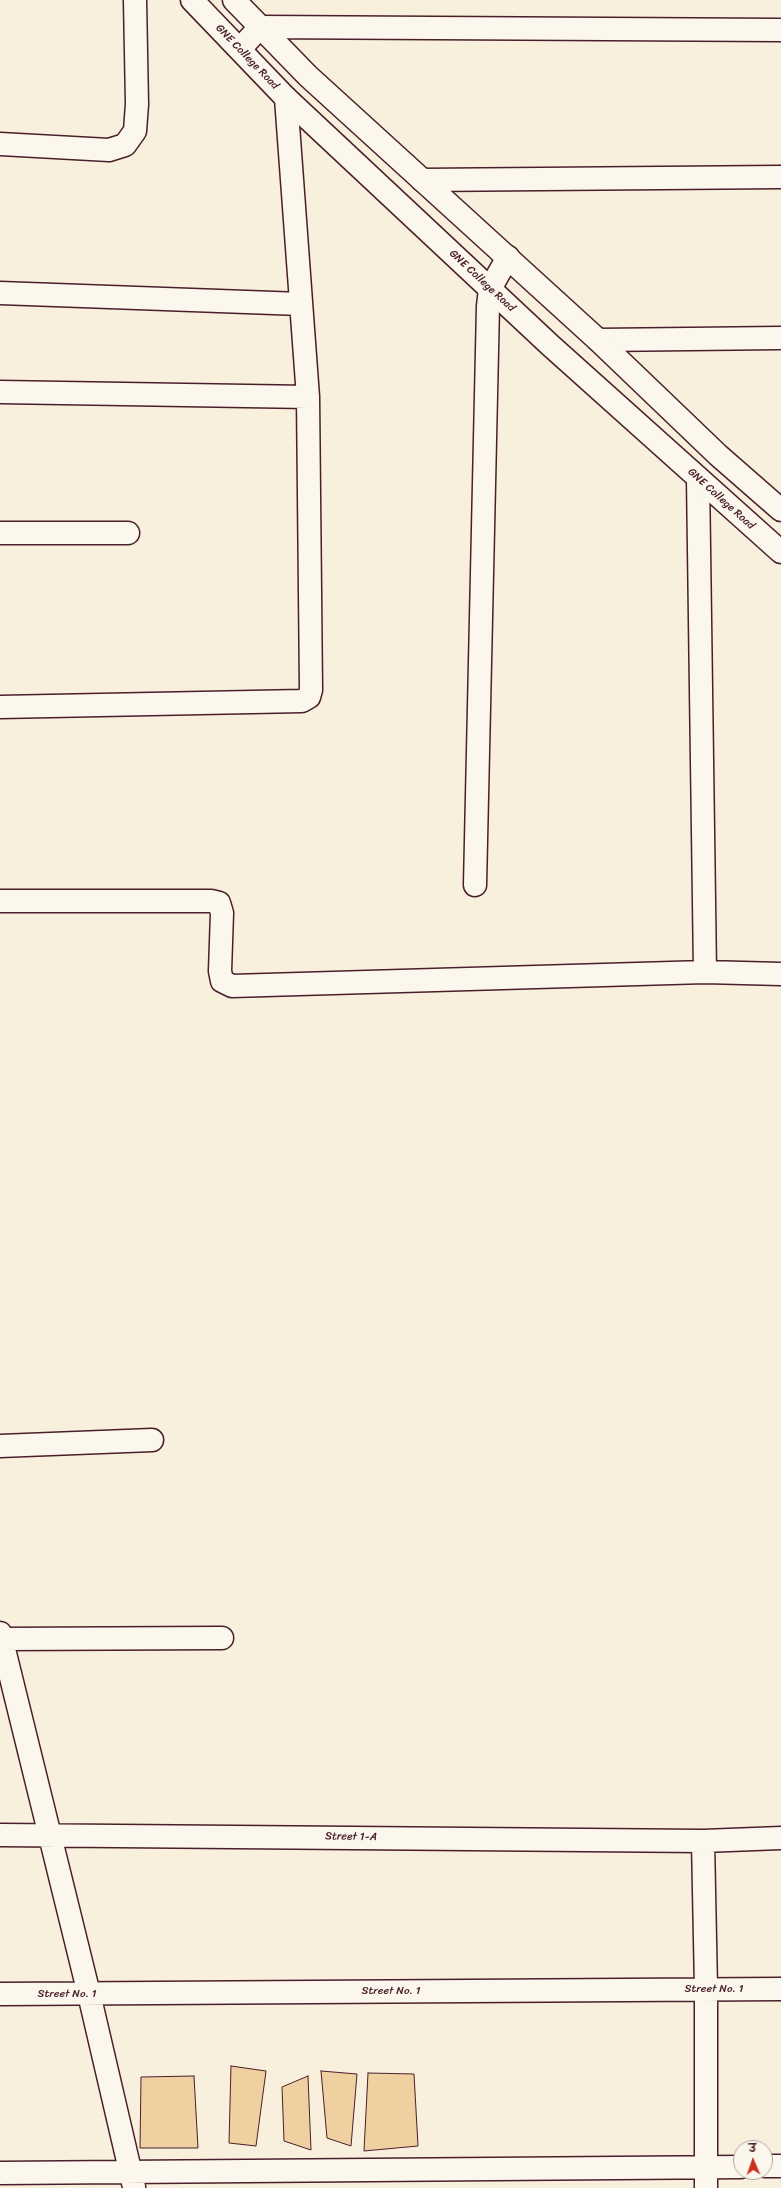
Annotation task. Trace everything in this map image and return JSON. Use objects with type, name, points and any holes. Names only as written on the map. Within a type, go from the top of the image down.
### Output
[{"type":"street","points":[[0,144],[109,150],[126,145],[135,131],[137,104],[135,0]]},
{"type":"street","name":"GNE College Road","points":[[192,0],[286,98],[490,289],[781,552]]},
{"type":"street","points":[[234,0],[308,76],[598,340],[718,455],[781,510]]},
{"type":"street","points":[[240,49],[260,27],[781,30]]},
{"type":"street","points":[[0,707],[302,701],[309,697],[311,690],[308,397],[286,98]]},
{"type":"street","points":[[422,180],[781,177]]},
{"type":"street","points":[[475,885],[487,332],[490,289],[508,257]]},
{"type":"street","points":[[0,293],[301,304]]},
{"type":"street","points":[[598,340],[781,338]]},
{"type":"street","points":[[0,392],[308,397]]},
{"type":"street","points":[[698,478],[705,972]]},
{"type":"street","points":[[0,533],[128,533]]},
{"type":"street","points":[[0,901],[211,901],[219,903],[222,914],[220,971],[222,981],[232,986],[705,972],[781,974]]},
{"type":"street","points":[[0,1446],[152,1440]]},
{"type":"street","points":[[132,2180],[89,1994],[1,1637],[222,1638]]},
{"type":"street","name":"Street 1-A","points":[[0,1835],[50,1834],[703,1841],[781,1838]]},
{"type":"street","points":[[703,1841],[706,1989],[705,2177]]},
{"type":"street","name":"Street No. 1","points":[[0,1994],[781,1989]]},
{"type":"street","points":[[0,2173],[132,2180],[705,2177],[733,2169]]},
{"type":"building","points":[[231,2066],[266,2071],[256,2146],[229,2143]]},
{"type":"building","points":[[321,2071],[357,2074],[351,2146],[327,2138]]},
{"type":"building","points":[[368,2073],[414,2074],[418,2146],[364,2151]]},
{"type":"building","points":[[194,2076],[198,2148],[140,2148],[141,2077]]},
{"type":"building","points":[[308,2076],[311,2150],[284,2141],[282,2087]]}]
